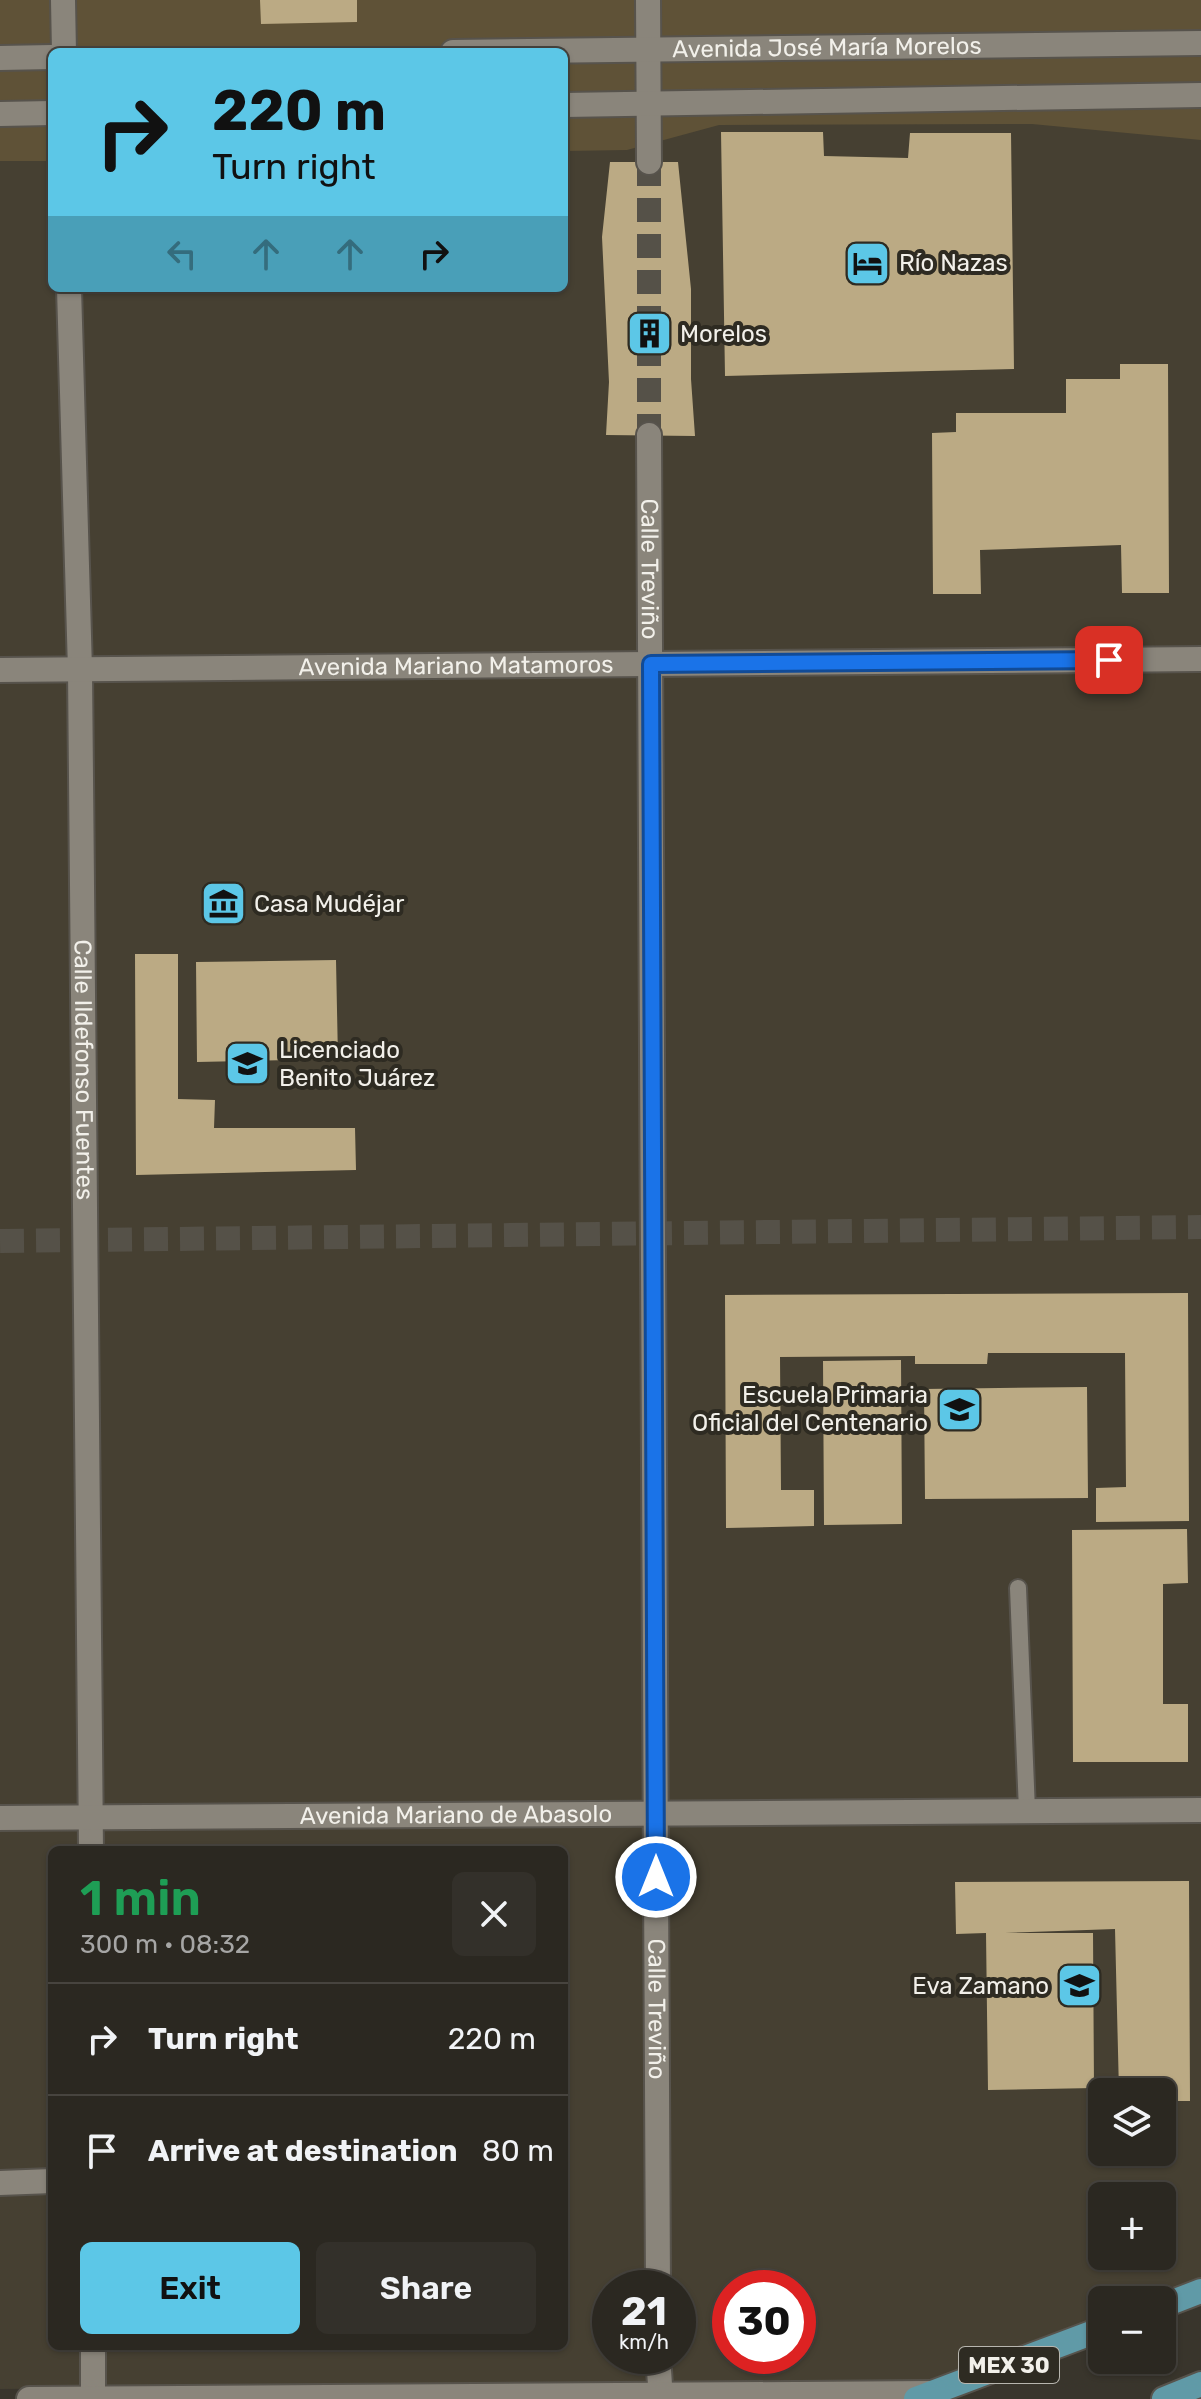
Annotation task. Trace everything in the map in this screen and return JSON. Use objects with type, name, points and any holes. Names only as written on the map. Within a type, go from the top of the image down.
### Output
[{"type":"main road","points":[[1176,2301],[1201,2291]]},
{"type":"main road","name":"MEX 30","points":[[924,2396],[1088,2334]]},
{"type":"main road","points":[[1164,2399],[1201,2384]]},
{"type":"street","points":[[63,0],[64,48]]},
{"type":"street","points":[[648,0],[649,162]]},
{"type":"street","name":"Avenida José María Morelos","points":[[568,50],[1201,43]]},
{"type":"street","points":[[0,58],[48,57]]},
{"type":"street","points":[[568,105],[1201,95]]},
{"type":"street","points":[[0,114],[48,113]]},
{"type":"street","name":"Calle Ildefonso Fuentes","points":[[69,292],[80,670],[91,1846]]},
{"type":"street","name":"Calle Treviño","points":[[649,435],[658,2270]]},
{"type":"street","name":"Avenida Mariano Matamoros","points":[[0,670],[1201,659]]},
{"type":"street","name":"Avenida Mariano de Abasolo","points":[[0,1818],[1201,1810]]},
{"type":"street","points":[[0,2183],[48,2181]]},
{"type":"street","points":[[93,2350],[93,2399]]},
{"type":"street","points":[[659,2374],[660,2396]]},
{"type":"street","points":[[29,2399],[924,2396]]},
{"type":"lane","points":[[1018,1588],[1027,1811]]},
{"type":"shaded area","points":[[0,0],[1201,0],[1201,2293],[1176,2297],[1176,2286],[1088,2286],[1088,2334],[961,2380],[0,2389]]},
{"type":"shaded area","points":[[0,0],[1201,0],[1201,140],[1032,124],[719,125],[627,150],[568,151],[568,48],[48,48],[48,161],[0,161]]},
{"type":"building","points":[[260,0],[357,0],[357,22],[261,24]]},
{"type":"building","name":"Río Nazas","points":[[721,132],[823,132],[824,156],[908,158],[910,133],[1011,133],[1014,369],[725,376]]},
{"type":"building","name":"Morelos","points":[[610,162],[678,162],[691,289],[691,379],[695,436],[606,435],[609,382],[602,237]]},
{"type":"building","points":[[1120,364],[1168,364],[1169,593],[1122,593],[1121,545],[980,550],[981,594],[933,594],[932,433],[956,432],[956,413],[1066,413],[1066,379],[1120,379]]},
{"type":"building","points":[[135,954],[178,954],[178,1099],[215,1100],[214,1128],[355,1128],[356,1170],[136,1175]]},
{"type":"building","points":[[336,960],[338,1059],[197,1062],[196,962]]},
{"type":"building","points":[[1188,1293],[1189,1521],[1096,1522],[1096,1488],[1126,1487],[1125,1353],[988,1353],[987,1364],[915,1364],[915,1356],[780,1357],[781,1490],[814,1490],[814,1526],[726,1528],[725,1295]]},
{"type":"building","points":[[901,1360],[902,1524],[824,1525],[823,1361]]},
{"type":"building","points":[[1087,1387],[1088,1498],[925,1499],[924,1389]]},
{"type":"building","points":[[1187,1529],[1188,1583],[1163,1584],[1163,1704],[1188,1704],[1188,1762],[1073,1762],[1072,1530]]},
{"type":"building","name":"Eva Zamano","points":[[1189,1881],[1190,2101],[1176,2101],[1176,2078],[1119,2078],[1115,1929],[1005,1933],[1093,1933],[1094,2078],[1088,2078],[1088,2088],[988,2090],[986,1933],[956,1934],[955,1882]]},
{"type":"tunnel","points":[[649,162],[649,435]]},
{"type":"tunnel","points":[[0,1241],[1201,1227]]},
{"type":"place","name":"Río Nazas","points":[[868,263]]},
{"type":"place","name":"Morelos","points":[[649,334]]},
{"type":"place","name":"Casa Mudéjar","points":[[223,904]]},
{"type":"place","name":"Licenciado Benito Juárez","points":[[248,1064]]},
{"type":"place","name":"Escuela Primaria Oficial del Centenario","points":[[959,1409]]},
{"type":"place","name":"Eva Zamano","points":[[1080,1986]]},
{"type":"route","points":[[656,1877],[651,664],[1109,660]]}]
